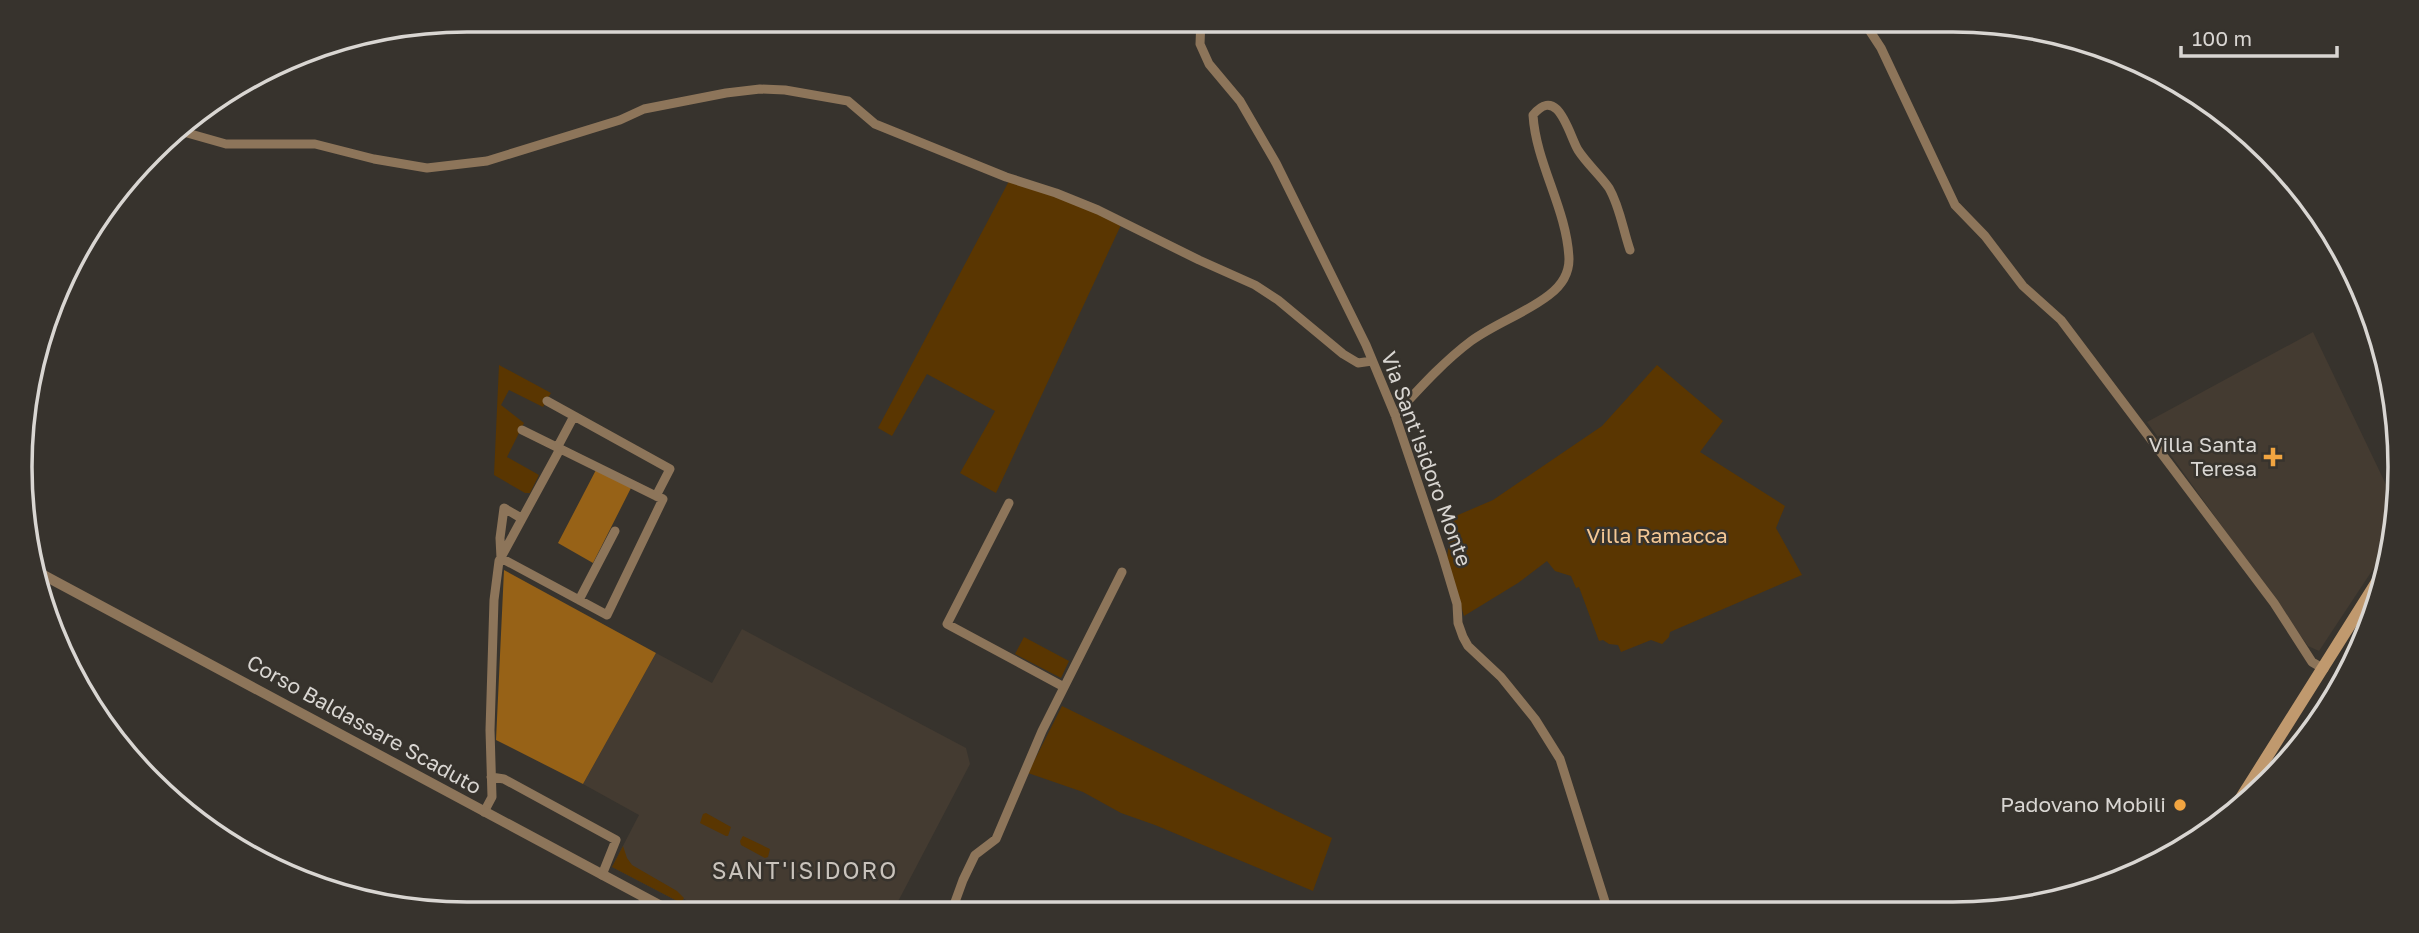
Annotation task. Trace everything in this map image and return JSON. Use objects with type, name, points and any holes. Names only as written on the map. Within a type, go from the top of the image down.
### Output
[{"type":"main road","points":[[2251,782],[2366,600]]},
{"type":"street","name":"Via Sant'Isidoro Monte","points":[[1200,32],[1200,44],[1209,64],[1240,101],[1276,163],[1372,360],[1395,415],[1446,566],[1457,604],[1462,637],[1468,646],[1502,677],[1535,719],[1560,759],[1605,902]]},
{"type":"street","points":[[1871,32],[1881,48],[1955,205],[1985,236],[2023,286],[2061,320],[2267,594],[2312,662],[2324,669]]},
{"type":"street","points":[[187,133],[226,144],[315,144],[374,159],[427,168],[487,161],[620,120],[644,109],[726,93],[760,89],[785,90],[848,101],[875,124],[1006,177],[1098,210],[1255,285],[1278,300],[1343,354],[1359,363],[1372,360]]},
{"type":"street","points":[[1395,415],[1473,340],[1549,295],[1568,273],[1569,258],[1561,218],[1534,129],[1533,115],[1538,108],[1546,106],[1557,109],[1567,120],[1579,152],[1614,198],[1630,250]]},
{"type":"street","points":[[547,401],[670,469],[656,496]]},
{"type":"street","points":[[501,558],[574,416]]},
{"type":"street","points":[[501,558],[607,615],[663,499],[522,430]]},
{"type":"street","points":[[1009,503],[947,624],[1064,687]]},
{"type":"street","points":[[484,812],[492,797],[494,600],[501,558],[500,538],[504,508],[522,518]]},
{"type":"street","points":[[579,600],[615,531]]},
{"type":"street","points":[[954,902],[975,855],[996,839],[1042,731],[1122,572]]},
{"type":"street","name":"Corso Baldassare Scaduto","points":[[45,576],[653,902]]},
{"type":"street","points":[[491,777],[505,779],[616,840],[602,875]]},
{"type":"street","points":[[643,902],[645,898]]},
{"type":"shaded area","name":"Villa Santa Teresa","points":[[2313,332],[2387,487],[2376,564],[2319,651],[2308,646],[2147,422]]},
{"type":"shaded area","points":[[597,468],[632,486],[593,563],[558,543]]},
{"type":"shaded area","points":[[504,570],[656,653],[583,784],[496,740]]},
{"type":"shaded area","points":[[742,629],[966,748],[970,764],[898,902],[690,902],[684,899],[679,902],[612,867],[639,815],[583,784],[656,653],[712,683]]},
{"type":"green space","points":[[1009,181],[1073,201],[1121,225],[996,493],[960,473],[995,411],[927,374],[892,436],[878,428]]},
{"type":"green space","points":[[499,365],[551,393],[543,407],[509,390],[501,405],[524,423],[507,457],[539,475],[530,493],[525,493],[494,475]]},
{"type":"green space","name":"Villa Ramacca","points":[[1657,365],[1723,421],[1700,452],[1785,506],[1776,528],[1802,575],[1670,632],[1662,644],[1651,640],[1621,652],[1618,645],[1599,641],[1579,587],[1576,588],[1571,576],[1555,571],[1547,561],[1518,583],[1464,616],[1447,560],[1451,518],[1493,500],[1602,426]]},
{"type":"green space","points":[[1024,637],[1069,661],[1061,678],[1015,654]]},
{"type":"green space","points":[[1062,706],[1332,838],[1313,891],[1121,813],[1083,792],[1028,773]]},
{"type":"green space","points":[[706,813],[731,827],[728,836],[700,823]]},
{"type":"green space","points":[[743,836],[770,849],[768,857],[765,858],[741,845]]},
{"type":"green space","points":[[623,846],[632,865],[677,891],[684,898],[679,902],[612,867]]},
{"type":"place","name":"Villa Santa Teresa","points":[[2273,457]]},
{"type":"place","name":"Padovano Mobili","points":[[2180,805]]},
{"type":"district","name":"SANT'ISIDORO","points":[[805,871]]}]
